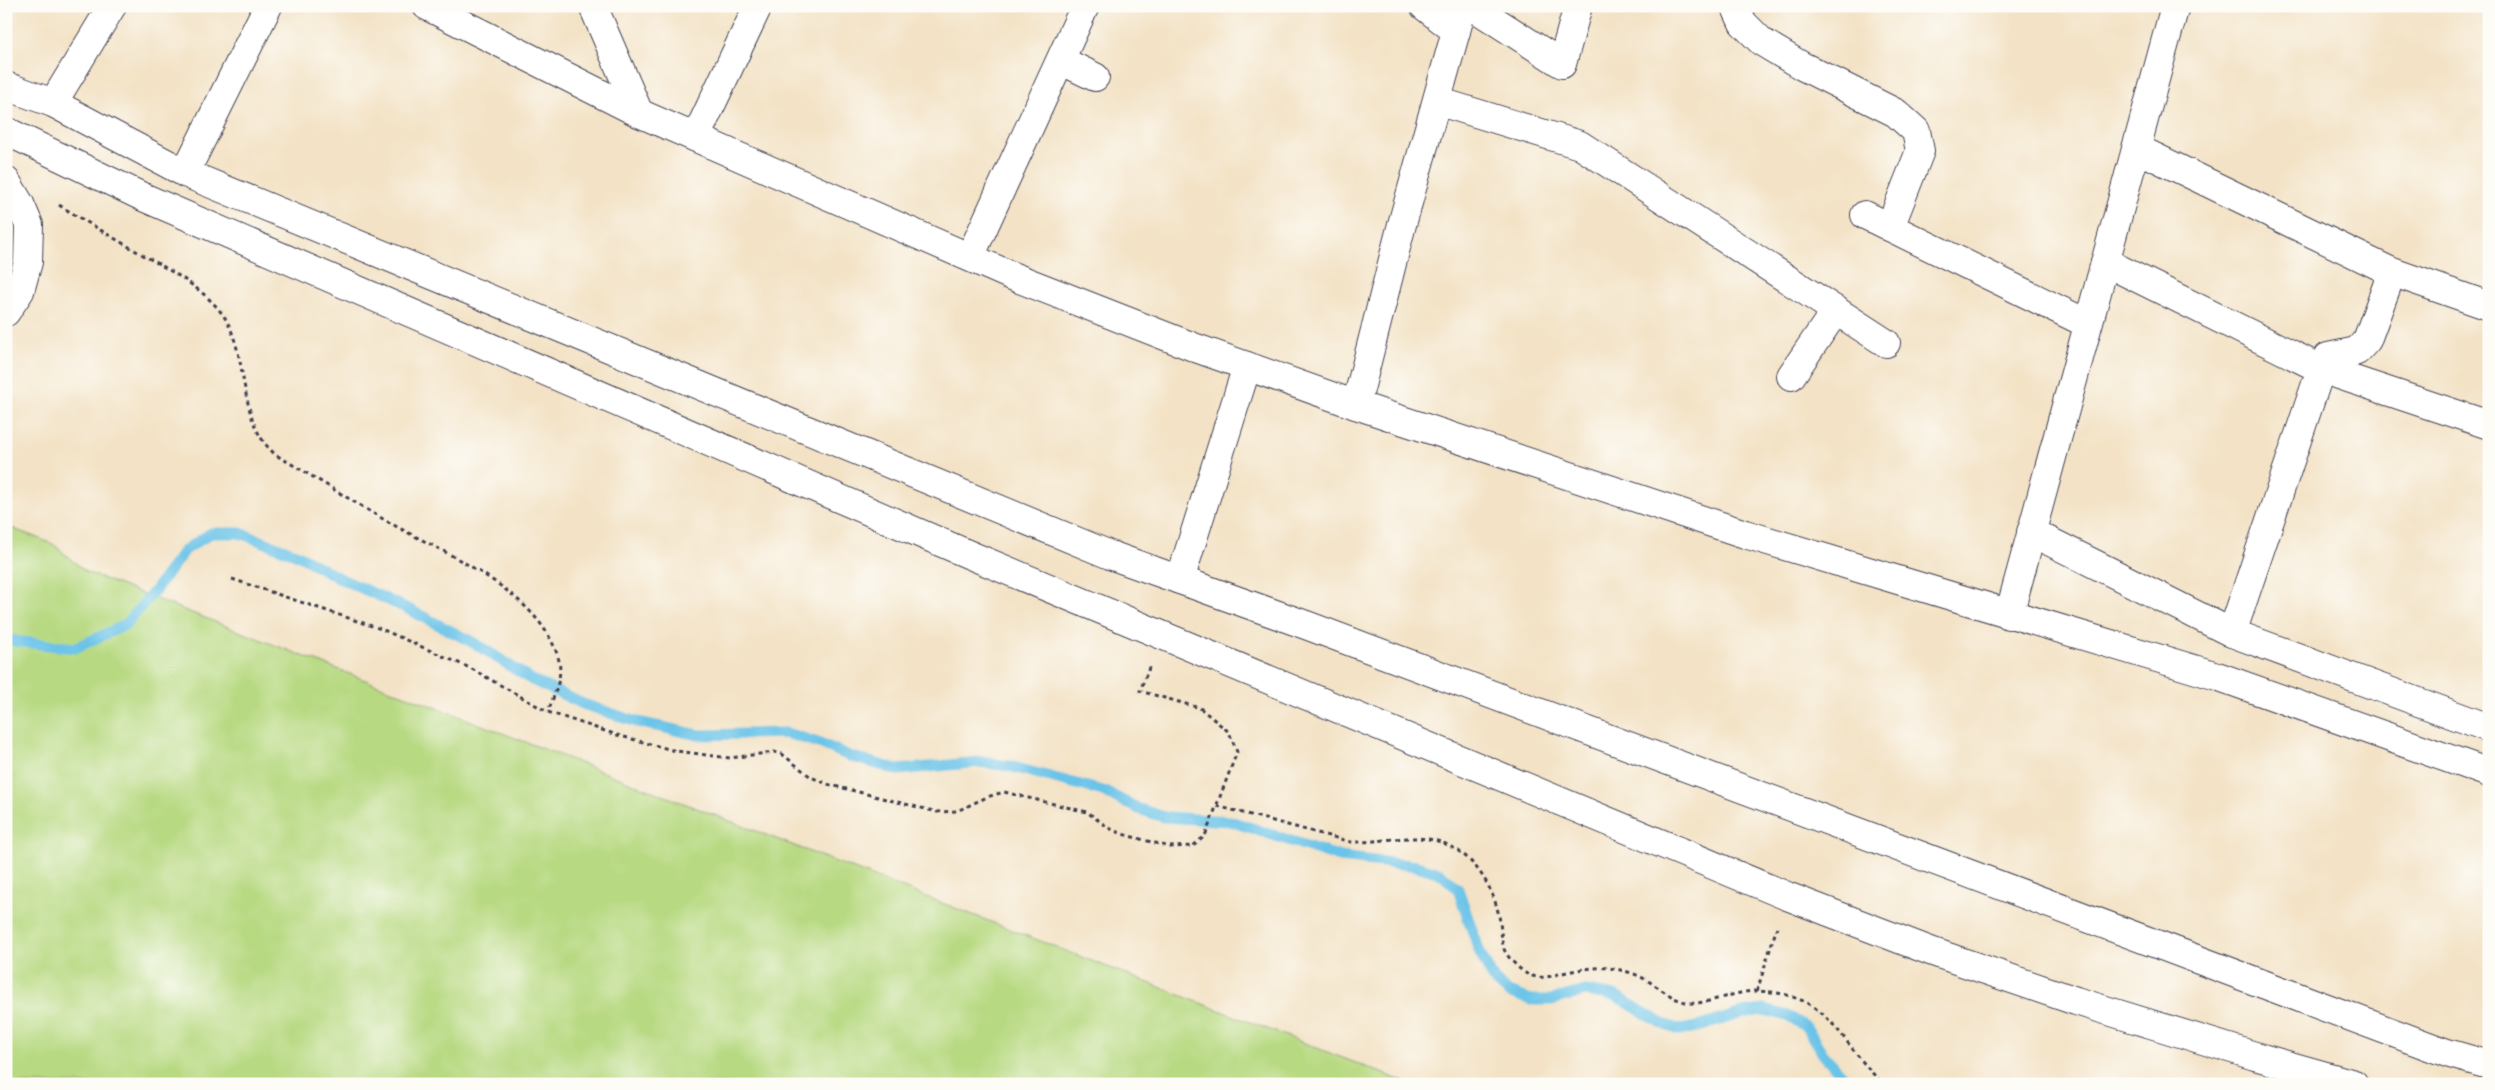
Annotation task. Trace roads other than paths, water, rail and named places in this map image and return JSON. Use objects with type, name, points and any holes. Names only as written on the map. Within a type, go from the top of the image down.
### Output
[{"type":"street","points":[[53,103],[112,6]]},
{"type":"street","points":[[185,173],[268,6]]},
{"type":"street","points":[[427,6],[639,113],[696,138],[1012,276],[1248,366],[1356,405],[1745,534],[2009,615],[2217,676],[2489,773]]},
{"type":"street","points":[[593,6],[639,113]]},
{"type":"street","points":[[696,138],[758,6]]},
{"type":"street","points":[[970,257],[1062,61],[1085,6]]},
{"type":"street","points":[[1356,405],[1401,228],[1460,19],[1424,6]]},
{"type":"street","points":[[1472,6],[1562,64],[1578,6]]},
{"type":"street","points":[[1739,6],[1737,10],[1743,23],[1762,42],[1802,66],[1896,114],[1916,131],[1920,151],[1890,227]]},
{"type":"street","points":[[2009,615],[2175,6]]},
{"type":"street","points":[[1062,61],[1095,77]]},
{"type":"street","points":[[6,86],[53,103],[185,173],[1110,555],[1324,631],[2447,1053],[2489,1065]]},
{"type":"street","points":[[1437,101],[1580,144],[1886,343]]},
{"type":"street","points":[[6,131],[143,197],[970,555],[1787,896],[1933,952],[2076,1001],[2354,1084]]},
{"type":"street","points":[[2136,148],[2392,272],[2489,306]]},
{"type":"street","points":[[6,181],[20,204],[29,225],[28,262],[20,291],[6,312]]},
{"type":"street","points":[[1865,215],[2088,324]]},
{"type":"street","points":[[2105,262],[2321,369],[2489,425]]},
{"type":"street","points":[[2232,633],[2321,369],[2328,358],[2357,351],[2367,340],[2392,272]]},
{"type":"street","points":[[1791,376],[1836,310]]},
{"type":"street","points":[[1180,580],[1248,366]]},
{"type":"street","points":[[2032,532],[2232,633],[2489,728]]},
{"type":"waterway","points":[[6,640],[75,648],[125,625],[155,590],[185,550],[211,533],[240,533],[298,555],[339,578],[406,608],[476,644],[532,680],[583,704],[637,722],[699,735],[786,733],[822,744],[849,756],[898,770],[980,762],[1009,766],[1103,791],[1139,809],[1164,817],[1230,821],[1340,857],[1417,866],[1440,873],[1458,889],[1480,953],[1494,980],[1508,992],[1531,1000],[1552,1000],[1585,991],[1616,996],[1663,1024],[1680,1030],[1698,1027],[1742,1013],[1764,1010],[1788,1016],[1806,1027],[1823,1054],[1850,1084]]}]
